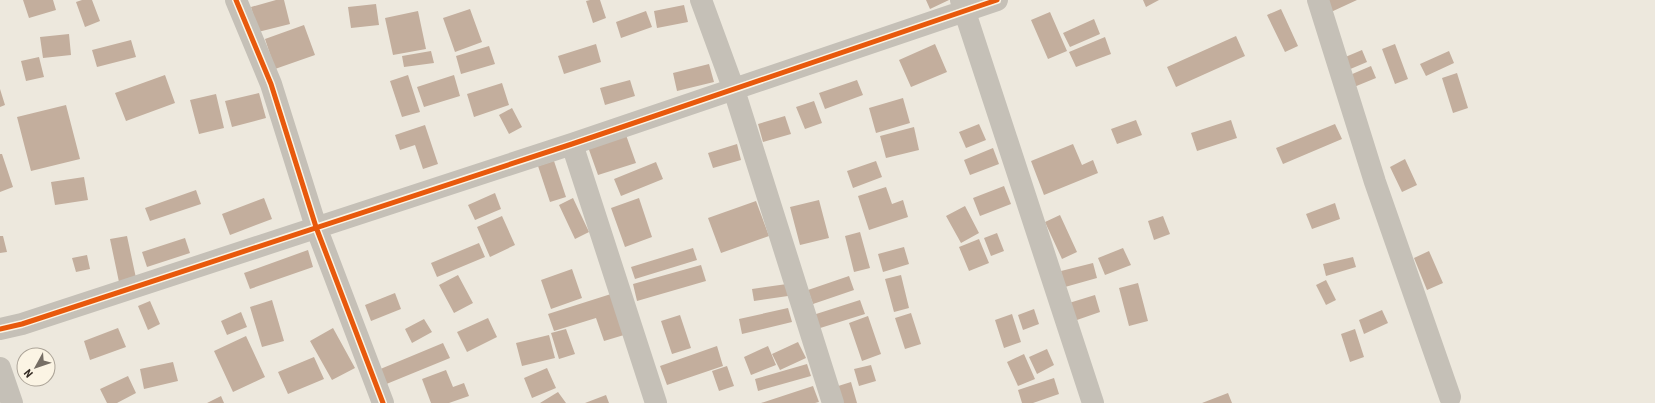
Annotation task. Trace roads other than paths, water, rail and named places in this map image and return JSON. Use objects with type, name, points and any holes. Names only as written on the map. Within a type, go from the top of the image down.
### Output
[{"type":"street","points":[[236,0],[271,84],[316,227],[383,403]]},
{"type":"street","points":[[701,0],[734,90],[833,403]]},
{"type":"street","points":[[0,329],[22,324],[734,90],[963,5],[997,0]]},
{"type":"street","points":[[1318,0],[1375,182],[1450,397]]},
{"type":"street","points":[[963,5],[1093,403]]},
{"type":"street","points":[[572,144],[656,403]]},
{"type":"street","points":[[0,368],[12,403]]}]
